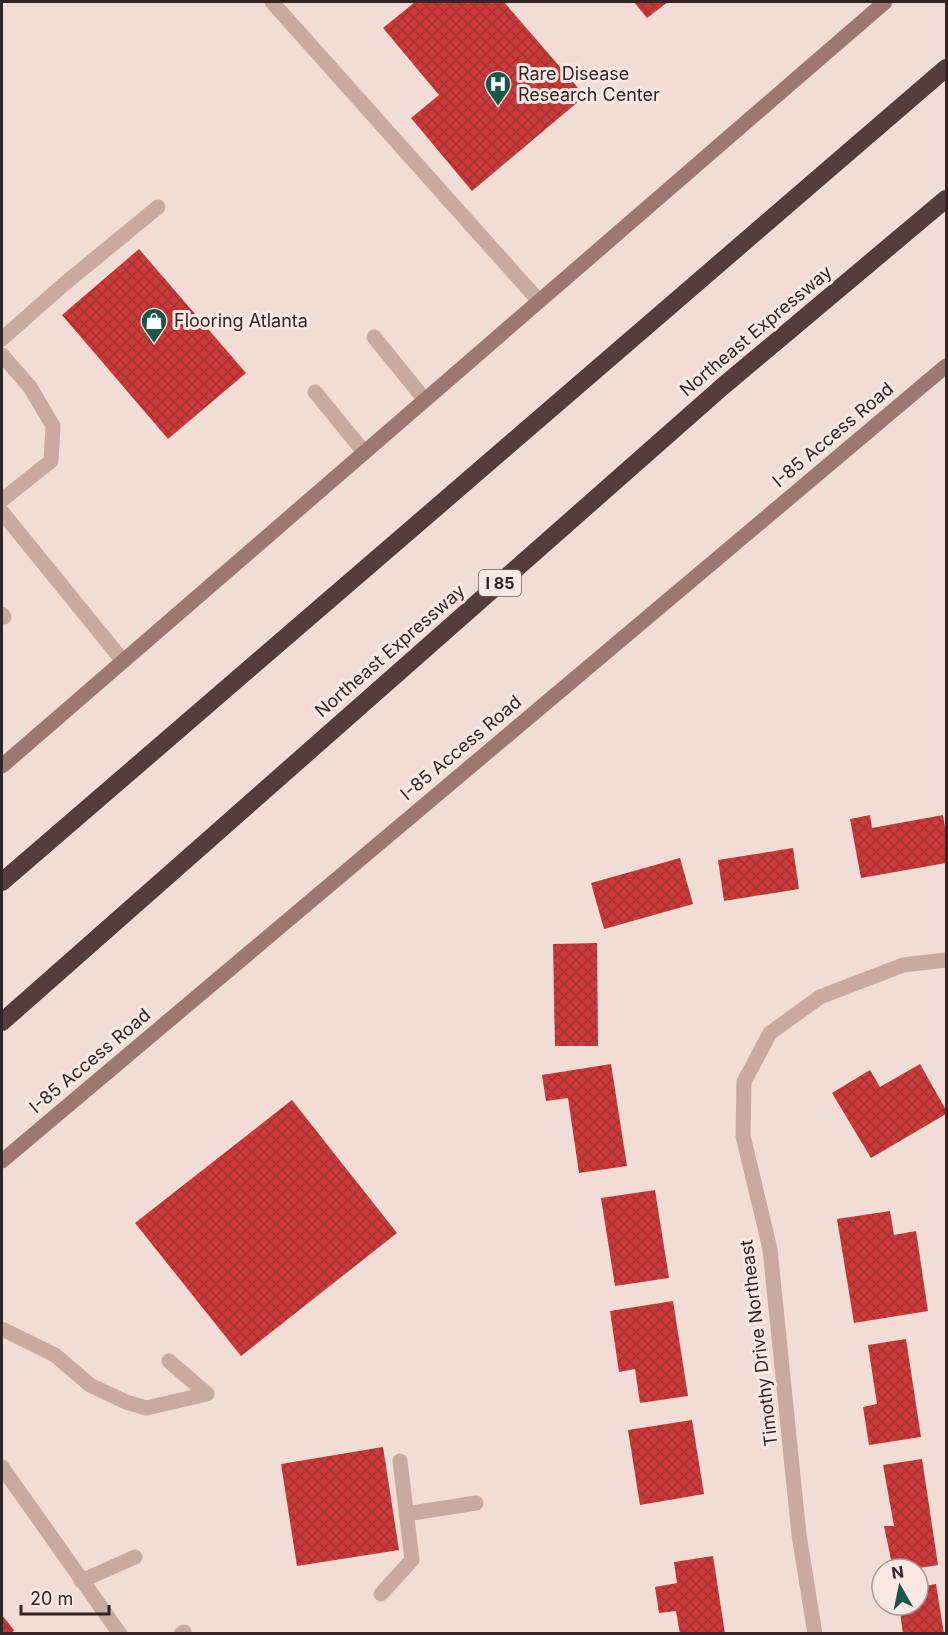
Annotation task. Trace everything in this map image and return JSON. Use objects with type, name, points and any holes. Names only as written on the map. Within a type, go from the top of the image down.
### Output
[{"type":"highway","points":[[2,882],[946,68]]},
{"type":"highway","name":"Northeast Expressway","points":[[2,1022],[722,387],[946,199]]},
{"type":"main road","points":[[2,766],[885,2]]},
{"type":"main road","name":"I-85 Access Road","points":[[2,1161],[946,366]]},
{"type":"street","points":[[272,2],[539,301]]},
{"type":"street","points":[[2,339],[63,285],[158,207]]},
{"type":"street","points":[[374,337],[424,400]]},
{"type":"street","points":[[2,355],[30,387],[53,426],[51,461],[2,500]]},
{"type":"street","points":[[315,392],[364,452]]},
{"type":"street","points":[[2,512],[123,661]]},
{"type":"street","name":"Timothy Drive Northeast","points":[[815,1634],[800,1535],[770,1248],[743,1136],[744,1082],[771,1033],[820,997],[903,965],[946,960]]},
{"type":"street","points":[[2,1329],[54,1355],[90,1385],[126,1402],[146,1408],[207,1394],[169,1361]]},
{"type":"street","points":[[381,1594],[412,1560],[400,1461]]},
{"type":"street","points":[[2,1467],[120,1634]]},
{"type":"street","points":[[406,1514],[476,1503]]},
{"type":"street","points":[[81,1581],[135,1557]]},
{"type":"building","name":"Rare Disease Research Center","points":[[415,2],[504,2],[585,96],[472,191],[411,118],[439,95],[383,28]]},
{"type":"building","points":[[634,2],[668,2],[647,18]]},
{"type":"building","name":"Flooring Atlanta","points":[[139,249],[246,373],[168,439],[62,315]]},
{"type":"building","points":[[870,815],[872,828],[943,815],[946,834],[946,863],[861,878],[850,819]]},
{"type":"building","points":[[793,848],[799,889],[724,901],[718,860]]},
{"type":"building","points":[[680,858],[693,904],[604,929],[591,883]]},
{"type":"building","points":[[597,943],[598,1046],[555,1046],[553,944]]},
{"type":"building","points":[[611,1064],[627,1166],[579,1173],[568,1098],[546,1101],[542,1075]]},
{"type":"building","points":[[920,1064],[946,1110],[946,1114],[871,1158],[832,1093],[870,1070],[880,1087]]},
{"type":"building","points":[[292,1100],[397,1233],[241,1356],[135,1223]]},
{"type":"building","points":[[655,1190],[669,1278],[615,1286],[601,1198]]},
{"type":"building","points":[[890,1211],[894,1235],[916,1231],[928,1311],[854,1323],[837,1219]]},
{"type":"building","points":[[673,1301],[688,1396],[640,1403],[635,1369],[619,1372],[610,1311]]},
{"type":"building","points":[[906,1339],[921,1437],[869,1445],[863,1407],[877,1404],[868,1345]]},
{"type":"building","points":[[692,1420],[704,1494],[640,1505],[628,1430]]},
{"type":"building","points":[[383,1447],[399,1550],[297,1566],[281,1464]]},
{"type":"building","points":[[922,1459],[938,1565],[930,1566],[930,1557],[890,1557],[884,1526],[894,1526],[883,1465]]},
{"type":"building","points":[[713,1556],[725,1634],[680,1634],[676,1611],[659,1613],[655,1587],[677,1583],[674,1562]]},
{"type":"building","points":[[936,1584],[944,1634],[903,1634],[901,1617],[930,1617],[930,1585]]},
{"type":"building","points":[[2,1615],[14,1630],[11,1634],[2,1634]]},
{"type":"place","name":"Rare Disease Research Center","points":[[498,107]]},
{"type":"place","name":"Flooring Atlanta","points":[[154,344]]}]
